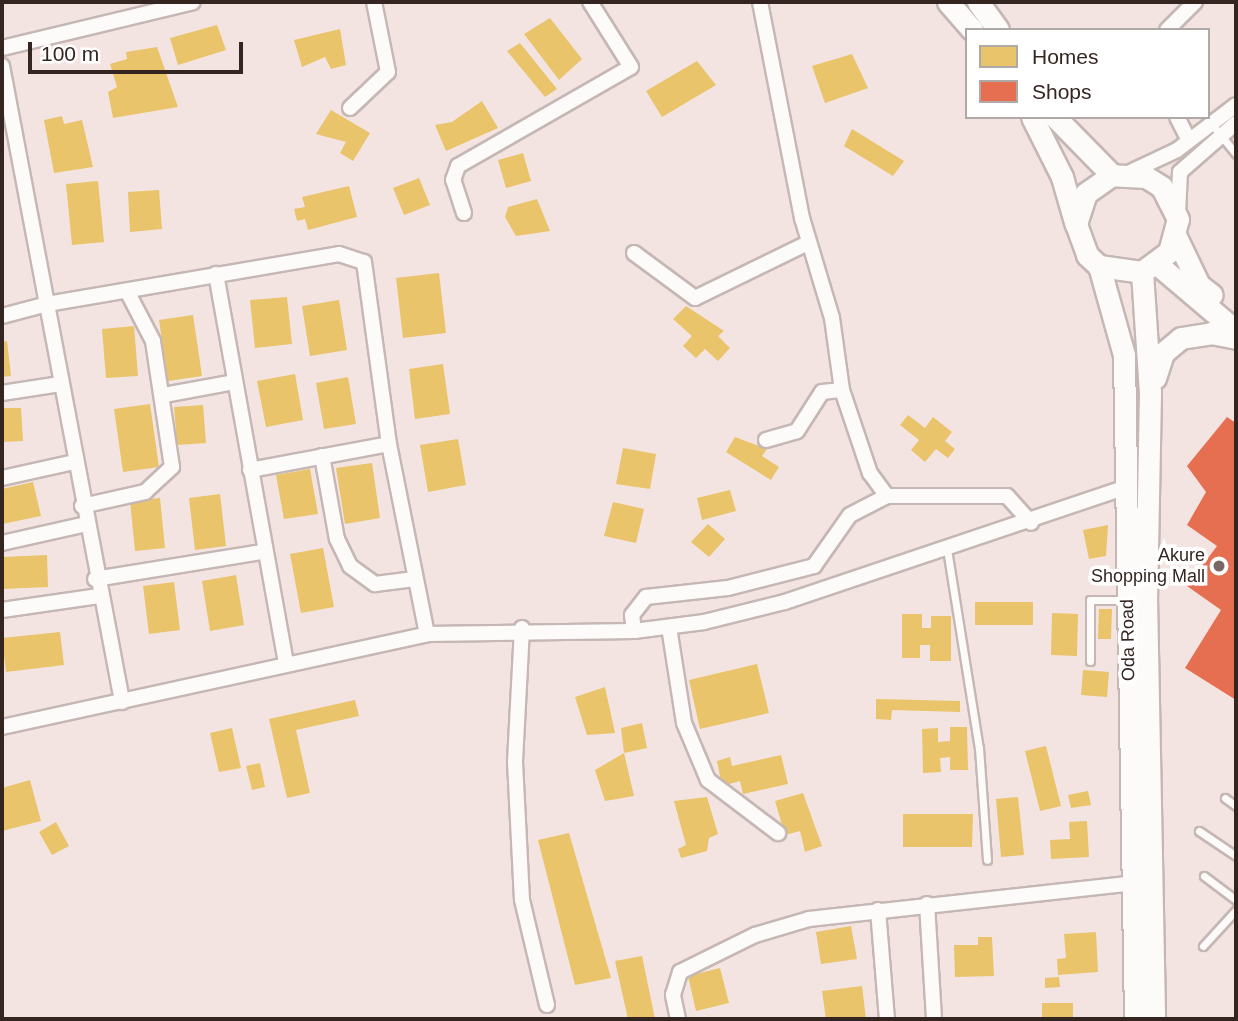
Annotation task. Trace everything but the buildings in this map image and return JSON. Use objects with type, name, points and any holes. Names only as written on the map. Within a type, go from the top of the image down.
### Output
[{"type":"street","points":[[2,48],[193,2]]},
{"type":"street","points":[[350,108],[388,72],[374,2]]},
{"type":"street","points":[[464,214],[453,180],[458,166],[631,67],[590,2]]},
{"type":"street","points":[[760,2],[808,243],[832,318],[842,390],[866,463],[887,495]]},
{"type":"street","points":[[947,2],[970,28]]},
{"type":"street","points":[[978,2],[997,28]]},
{"type":"street","points":[[1169,28],[1195,2]]},
{"type":"street","points":[[2,66],[8,146],[47,304],[95,579],[122,702]]},
{"type":"street","points":[[1076,225],[1086,194],[1188,139],[1236,105]]},
{"type":"street","points":[[1033,119],[1062,177],[1079,240],[1099,266],[1150,268],[1236,331]]},
{"type":"street","points":[[1057,119],[1120,174],[1162,187],[1199,285],[1236,314]]},
{"type":"street","points":[[1178,119],[1188,139]]},
{"type":"street","points":[[1150,268],[1177,228],[1180,172],[1236,123]]},
{"type":"street","points":[[634,253],[695,298],[808,243]]},
{"type":"street","points":[[2,316],[47,304],[339,254],[364,262],[389,444],[427,634]]},
{"type":"street","name":"Oda Road","points":[[1099,266],[1124,355],[1135,1019]]},
{"type":"street","name":"Oda Road","points":[[1150,268],[1146,597],[1154,1019]]},
{"type":"street","points":[[216,274],[250,470],[261,552],[285,664]]},
{"type":"street","points":[[82,506],[145,492],[164,481],[172,467],[164,395],[153,341],[127,291]]},
{"type":"street","points":[[1150,393],[1163,353],[1181,338],[1211,333],[1236,338]]},
{"type":"street","points":[[164,395],[234,382]]},
{"type":"street","points":[[2,393],[60,384]]},
{"type":"street","points":[[766,440],[797,431],[822,392],[842,390]]},
{"type":"street","points":[[250,470],[389,444]]},
{"type":"street","points":[[322,456],[337,539],[350,566],[375,584],[415,579]]},
{"type":"street","points":[[2,478],[74,462]]},
{"type":"street","points":[[2,727],[427,634],[522,628],[634,631],[669,627],[785,602],[1031,523],[1126,487]]},
{"type":"street","points":[[634,631],[632,615],[646,597],[728,588],[814,566],[850,515],[887,495],[1007,496],[1031,523]]},
{"type":"street","points":[[2,542],[86,524]]},
{"type":"street","points":[[95,579],[261,552]]},
{"type":"street","points":[[2,610],[99,596]]},
{"type":"street","points":[[669,627],[684,723],[708,780],[778,833]]},
{"type":"street","points":[[522,628],[515,762],[522,900],[547,1005]]},
{"type":"street","points":[[678,1019],[675,982],[709,956],[809,919],[1134,883]]},
{"type":"street","points":[[927,904],[934,1019]]},
{"type":"street","points":[[878,910],[887,1019]]},
{"type":"lane","points":[[1210,122],[1236,154]]},
{"type":"lane","points":[[947,549],[979,748],[986,860]]},
{"type":"lane","points":[[1090,661],[1090,600],[1127,600]]},
{"type":"lane","points":[[1225,798],[1236,806]]},
{"type":"lane","points":[[1199,831],[1236,856]]},
{"type":"lane","points":[[1204,876],[1236,900]]},
{"type":"lane","points":[[1203,946],[1236,910]]},
{"type":"place","name":"Akure Shopping Mall","points":[[1219,566]]}]
